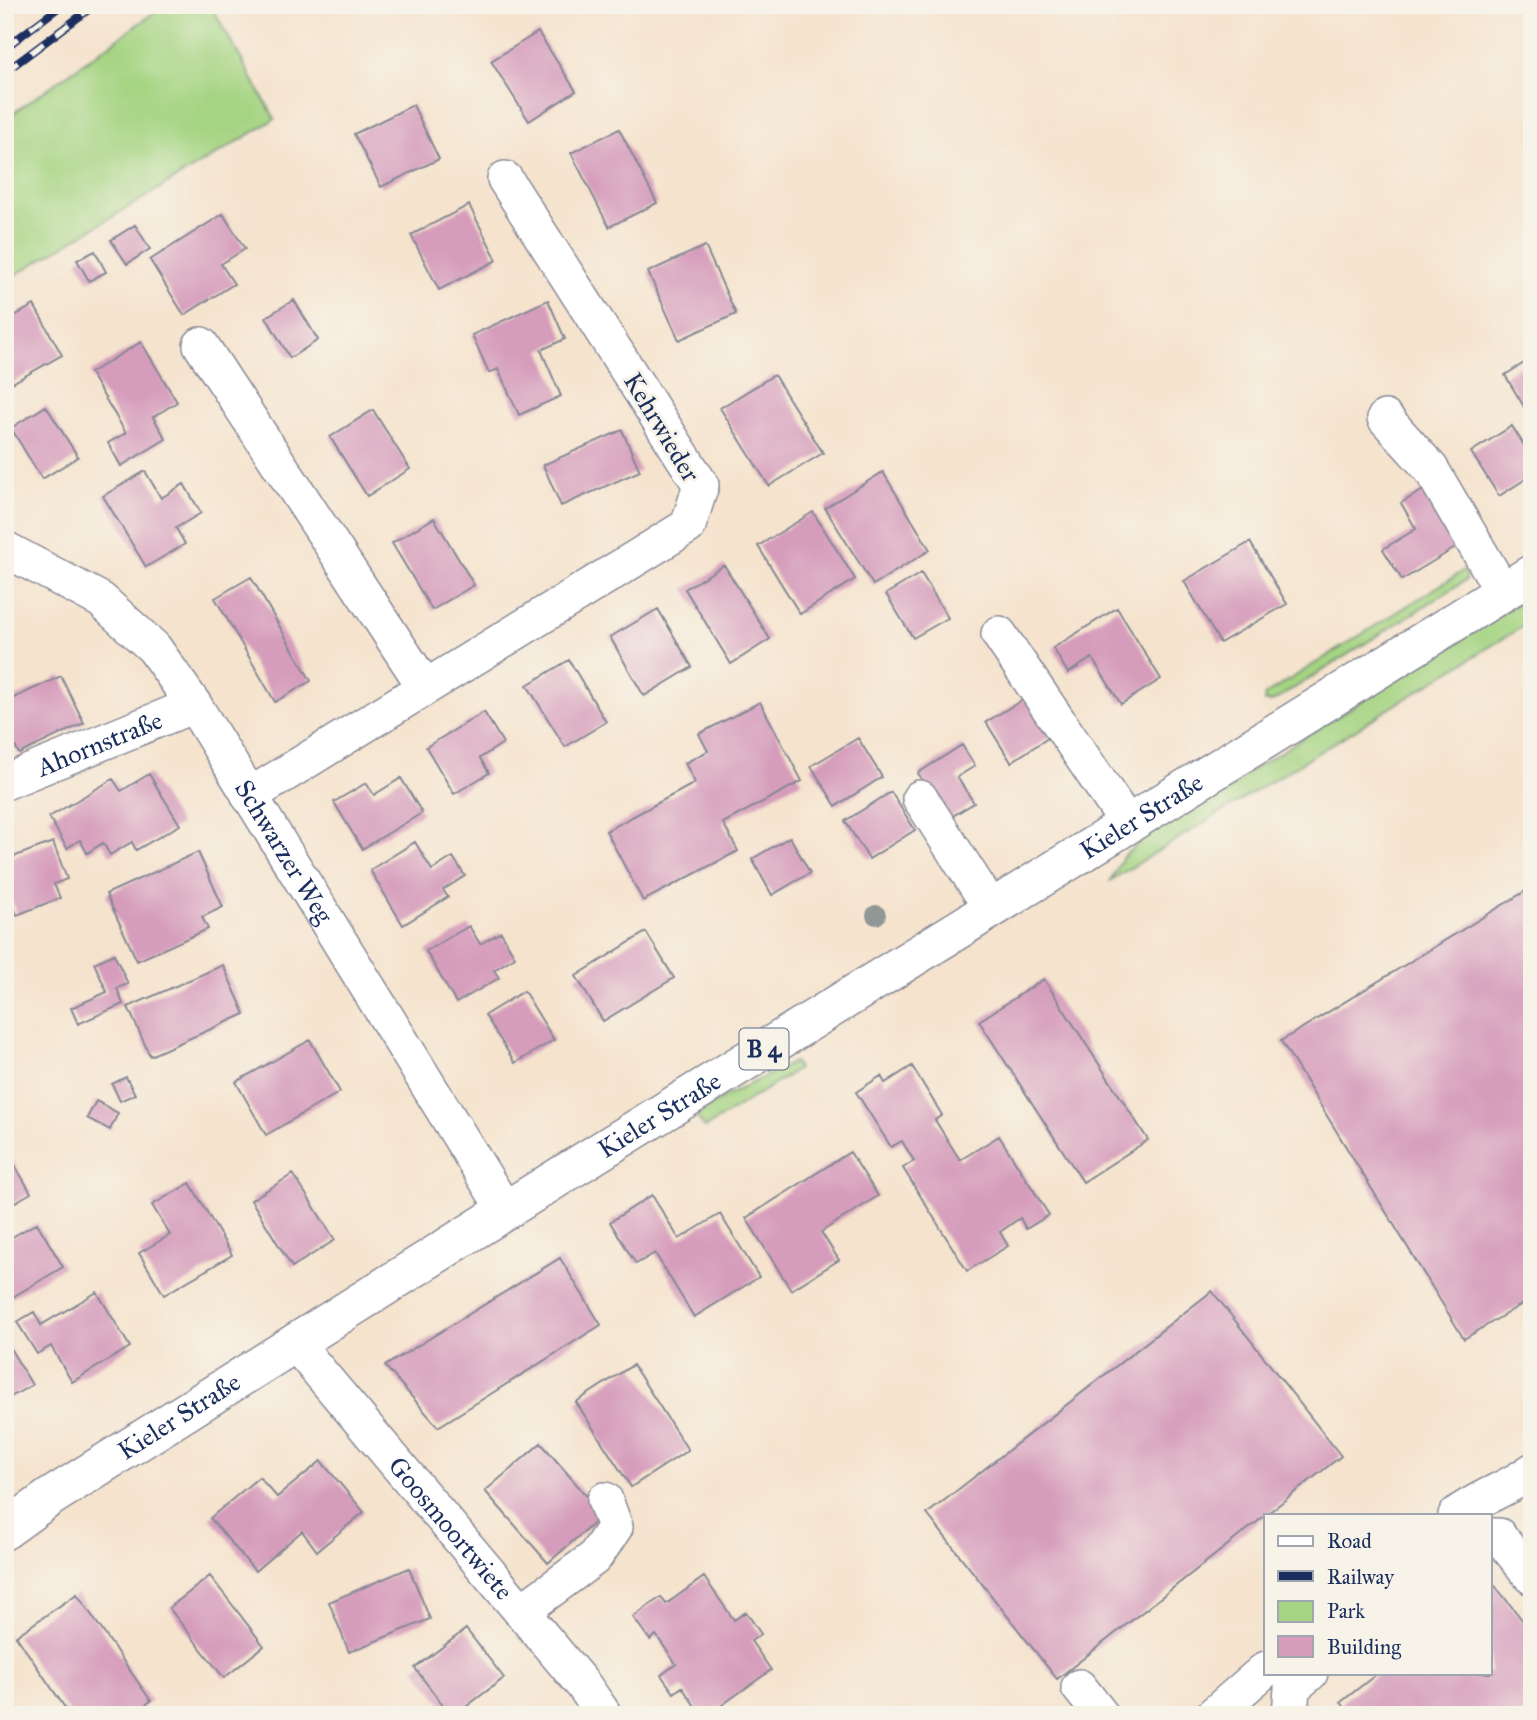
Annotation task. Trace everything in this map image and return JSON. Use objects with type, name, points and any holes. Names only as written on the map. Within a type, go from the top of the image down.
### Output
[{"type":"main road","name":"Kieler Straße","points":[[5,1530],[49,1498],[505,1210],[1517,583]]},
{"type":"street","name":"Kehrwieder","points":[[249,796],[688,526],[701,485],[505,179]]},
{"type":"street","points":[[201,345],[425,687]]},
{"type":"street","points":[[1385,418],[1431,469],[1517,583]]},
{"type":"street","name":"Schwarzer Weg","points":[[5,549],[101,600],[154,648],[194,705],[505,1210]]},
{"type":"street","points":[[999,634],[1127,823]]},
{"type":"street","name":"Ahornstraße","points":[[5,782],[194,705]]},
{"type":"street","points":[[920,798],[992,908]]},
{"type":"street","name":"Goosmoortwiete","points":[[295,1343],[522,1611],[584,1686],[604,1715]]},
{"type":"street","points":[[1456,1514],[1532,1471]]},
{"type":"street","points":[[522,1611],[594,1558],[615,1527],[605,1500]]},
{"type":"street","points":[[1492,1536],[1499,1536],[1532,1577]]},
{"type":"street","points":[[1213,1715],[1264,1671]]},
{"type":"street","points":[[1290,1715],[1292,1688],[1309,1674]]},
{"type":"street","points":[[1079,1687],[1101,1715]]},
{"type":"green space","points":[[165,5],[211,6],[275,119],[5,281],[5,119]]},
{"type":"green space","points":[[1466,569],[1466,580],[1272,702],[1264,702],[1265,695]]},
{"type":"green space","points":[[1518,603],[1530,622],[1111,880],[1123,857],[1147,836]]},
{"type":"green space","points":[[794,1062],[798,1069],[705,1128],[696,1116],[726,1096]]},
{"type":"building","points":[[538,32],[576,91],[529,121],[491,61]]},
{"type":"building","points":[[413,105],[439,159],[381,187],[354,134]]},
{"type":"building","points":[[619,129],[657,203],[609,227],[571,153]]},
{"type":"building","points":[[469,205],[497,260],[439,290],[411,235]]},
{"type":"building","points":[[223,214],[245,249],[221,264],[234,284],[184,315],[150,260]]},
{"type":"building","points":[[135,225],[150,249],[127,264],[111,240]]},
{"type":"building","points":[[705,246],[736,314],[679,340],[648,272]]},
{"type":"building","points":[[95,251],[106,272],[89,281],[77,260]]},
{"type":"building","points":[[294,300],[318,340],[290,358],[266,317]]},
{"type":"building","points":[[548,300],[565,339],[541,350],[561,396],[519,415],[498,369],[489,373],[472,335]]},
{"type":"building","points":[[34,305],[62,355],[5,387],[5,321]]},
{"type":"building","points":[[141,342],[177,402],[153,417],[166,439],[121,466],[108,443],[126,433],[90,373]]},
{"type":"building","points":[[1532,358],[1532,420],[1505,375]]},
{"type":"building","points":[[774,375],[823,453],[769,486],[720,408]]},
{"type":"building","points":[[46,406],[78,457],[42,479],[11,428]]},
{"type":"building","points":[[373,410],[410,469],[367,496],[330,437]]},
{"type":"building","points":[[1512,426],[1532,458],[1532,475],[1499,496],[1471,452]]},
{"type":"building","points":[[622,430],[640,471],[561,506],[543,465]]},
{"type":"building","points":[[145,471],[161,498],[184,484],[201,513],[176,528],[185,544],[146,567],[103,496]]},
{"type":"building","points":[[883,472],[930,550],[873,585],[825,508]]},
{"type":"building","points":[[1425,489],[1460,545],[1402,580],[1383,549],[1416,529],[1401,503]]},
{"type":"building","points":[[813,512],[855,579],[800,614],[758,546]]},
{"type":"building","points":[[434,518],[474,585],[432,610],[392,543]]},
{"type":"building","points":[[1250,542],[1287,604],[1220,643],[1184,581]]},
{"type":"building","points":[[724,565],[770,639],[731,664],[685,589]]},
{"type":"building","points":[[921,573],[948,618],[913,638],[886,594]]},
{"type":"building","points":[[251,577],[311,681],[275,702],[215,598]]},
{"type":"building","points":[[1117,608],[1161,679],[1121,704],[1092,658],[1068,673],[1053,648]]},
{"type":"building","points":[[658,609],[692,667],[644,696],[610,637]]},
{"type":"building","points":[[569,660],[606,722],[565,747],[527,685]]},
{"type":"building","points":[[61,676],[84,723],[19,754],[5,726],[5,702]]},
{"type":"building","points":[[1027,697],[1051,736],[1011,762],[986,722]]},
{"type":"building","points":[[760,702],[802,781],[723,823],[738,851],[643,901],[606,831],[695,783],[685,763],[708,751],[699,734]]},
{"type":"building","points":[[484,712],[503,743],[480,758],[489,773],[454,794],[426,747]]},
{"type":"building","points":[[858,738],[882,777],[836,806],[811,766]]},
{"type":"building","points":[[962,745],[975,766],[957,777],[974,803],[946,820],[918,773]]},
{"type":"building","points":[[149,774],[180,825],[136,850],[132,842],[110,855],[103,843],[87,853],[80,840],[67,848],[49,817],[113,779],[121,791]]},
{"type":"building","points":[[401,778],[422,813],[362,849],[334,802],[366,783],[374,795]]},
{"type":"building","points":[[891,792],[915,830],[869,859],[845,821]]},
{"type":"building","points":[[790,837],[810,873],[772,895],[752,859]]},
{"type":"building","points":[[53,842],[67,879],[54,884],[60,898],[17,915],[12,902],[5,905],[5,860]]},
{"type":"building","points":[[415,842],[432,870],[453,857],[465,876],[443,890],[448,897],[403,925],[370,870]]},
{"type":"building","points":[[198,852],[223,907],[202,917],[208,929],[137,961],[106,894]]},
{"type":"building","points":[[1532,887],[1532,1298],[1464,1339],[1281,1041]]},
{"type":"building","points":[[469,926],[480,944],[501,932],[515,957],[494,970],[499,978],[456,1003],[426,951]]},
{"type":"building","points":[[646,932],[674,978],[603,1021],[576,976]]},
{"type":"building","points":[[114,954],[128,984],[117,988],[123,1004],[78,1024],[71,1008],[107,992],[94,963]]},
{"type":"building","points":[[223,965],[245,1014],[150,1056],[128,1007]]},
{"type":"building","points":[[1044,979],[1148,1140],[1083,1182],[979,1021]]},
{"type":"building","points":[[524,991],[554,1040],[515,1063],[485,1015]]},
{"type":"building","points":[[310,1040],[340,1092],[266,1135],[236,1082]]},
{"type":"building","points":[[912,1066],[942,1115],[935,1120],[960,1160],[999,1136],[1049,1215],[1026,1229],[1020,1218],[1000,1232],[1008,1246],[967,1271],[903,1168],[914,1161],[902,1141],[891,1147],[856,1092],[881,1076],[885,1083]]},
{"type":"building","points":[[126,1077],[135,1094],[120,1101],[112,1084]]},
{"type":"building","points":[[96,1101],[118,1113],[110,1130],[87,1118]]},
{"type":"building","points":[[5,1148],[31,1193],[5,1208]]},
{"type":"building","points":[[850,1152],[878,1196],[821,1232],[839,1260],[791,1290],[746,1218]]},
{"type":"building","points":[[293,1174],[335,1240],[292,1267],[251,1200]]},
{"type":"building","points":[[190,1183],[232,1255],[164,1295],[139,1253],[170,1235],[152,1205]]},
{"type":"building","points":[[652,1195],[679,1239],[720,1214],[759,1277],[694,1317],[655,1253],[636,1264],[610,1222]]},
{"type":"building","points":[[37,1223],[63,1267],[6,1301],[5,1241]]},
{"type":"building","points":[[560,1258],[601,1325],[438,1427],[385,1366]]},
{"type":"building","points":[[1212,1291],[1341,1456],[1057,1679],[927,1514]]},
{"type":"building","points":[[97,1292],[130,1347],[72,1382],[51,1346],[37,1354],[17,1322],[34,1312],[41,1325]]},
{"type":"building","points":[[5,1340],[32,1385],[5,1400]]},
{"type":"building","points":[[633,1365],[688,1450],[631,1487],[576,1402]]},
{"type":"building","points":[[541,1443],[603,1515],[548,1563],[485,1491]]},
{"type":"building","points":[[321,1461],[364,1512],[317,1551],[302,1531],[255,1571],[210,1518],[259,1477],[277,1497]]},
{"type":"building","points":[[409,1568],[430,1619],[349,1652],[329,1602]]},
{"type":"building","points":[[210,1576],[264,1646],[224,1678],[169,1608]]},
{"type":"building","points":[[704,1577],[734,1620],[746,1612],[761,1634],[751,1641],[771,1670],[708,1715],[701,1715],[682,1687],[674,1693],[661,1675],[676,1664],[656,1635],[650,1640],[633,1617],[661,1597],[666,1604]]},
{"type":"building","points":[[1492,1582],[1532,1632],[1532,1707],[1522,1715],[1350,1715],[1341,1702],[1377,1674],[1492,1674]]},
{"type":"building","points":[[77,1594],[151,1701],[131,1715],[70,1715],[16,1636]]},
{"type":"building","points":[[466,1629],[504,1678],[455,1715],[450,1715],[415,1668]]},
{"type":"railway","points":[[5,48],[62,5]]},
{"type":"railway","points":[[5,72],[95,5]]}]
